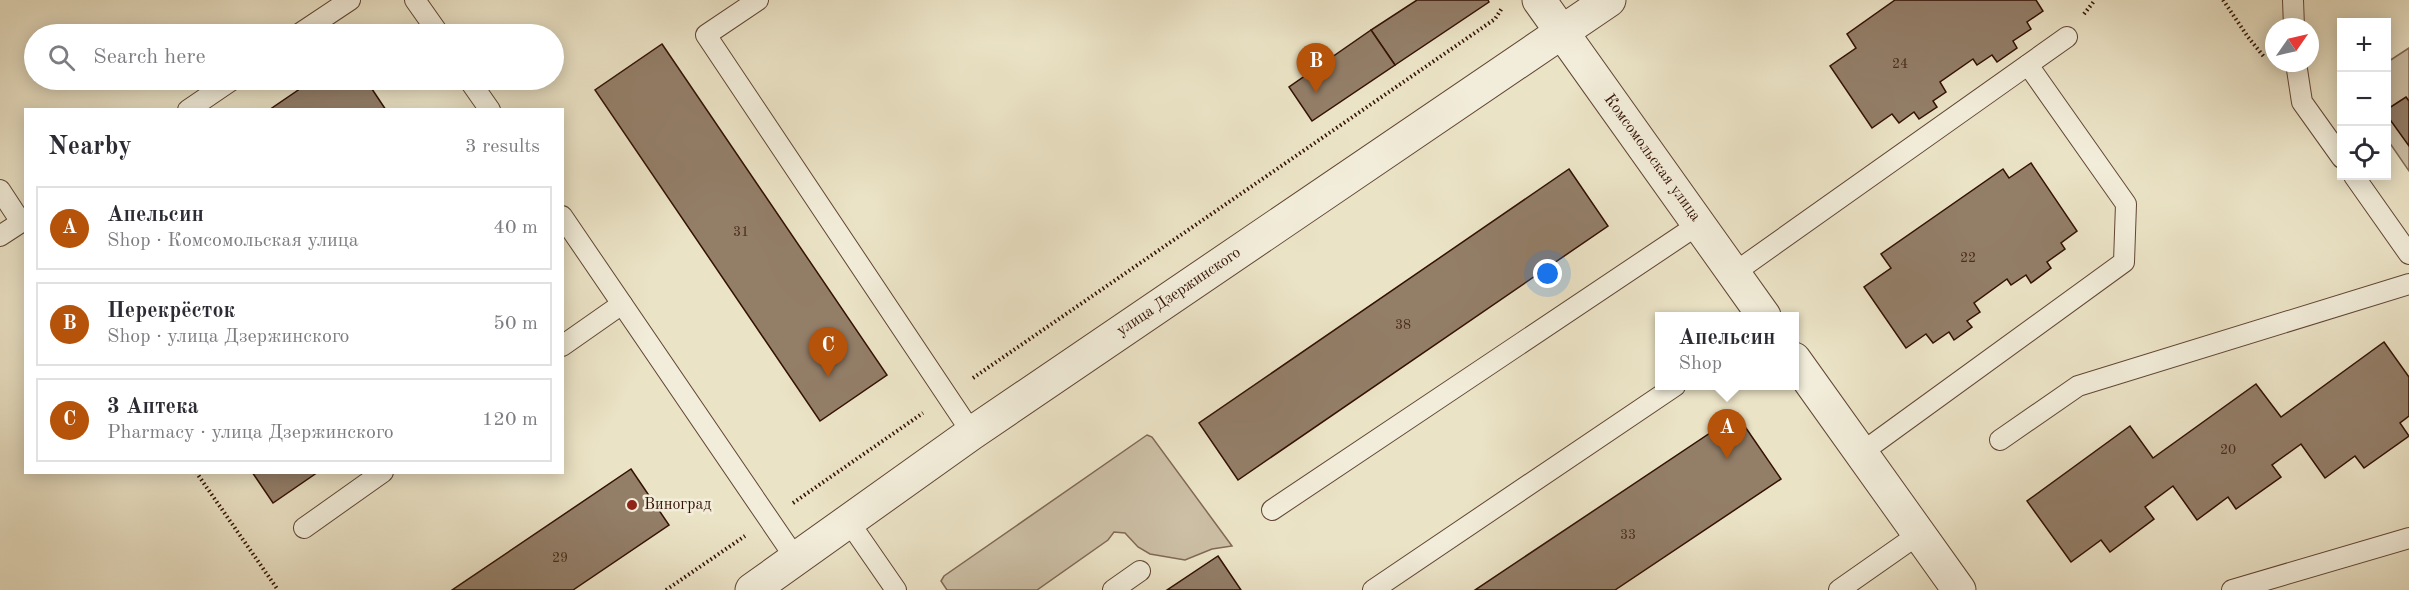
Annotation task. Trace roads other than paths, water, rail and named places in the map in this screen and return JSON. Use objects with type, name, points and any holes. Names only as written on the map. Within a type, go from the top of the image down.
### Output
[{"type":"street","name":"Комсомольская улица","points":[[1539,0],[1761,312]]},
{"type":"street","name":"улица Дзержинского","points":[[752,590],[972,433],[1610,0]]},
{"type":"street","points":[[1799,367],[1959,590]]},
{"type":"lane","points":[[314,24],[350,0]]},
{"type":"lane","points":[[415,0],[432,24]]},
{"type":"lane","points":[[758,0],[705,35],[972,433]]},
{"type":"lane","points":[[2293,0],[2294,18]]},
{"type":"lane","points":[[1734,273],[2067,37]]},
{"type":"lane","points":[[1861,453],[2124,262],[2126,204],[2028,65]]},
{"type":"lane","points":[[2297,72],[2302,102],[2337,151]]},
{"type":"lane","points":[[191,108],[217,90]]},
{"type":"lane","points":[[476,90],[489,108]]},
{"type":"lane","points":[[2357,180],[2409,254]]},
{"type":"lane","points":[[0,190],[23,220],[0,236]]},
{"type":"lane","points":[[564,219],[796,559]]},
{"type":"lane","points":[[1272,510],[1699,224]]},
{"type":"lane","points":[[2000,441],[2078,386],[2409,284]]},
{"type":"lane","points":[[564,345],[622,304]]},
{"type":"lane","points":[[1372,590],[1669,390]]},
{"type":"lane","points":[[304,528],[380,474]]},
{"type":"lane","points":[[849,522],[896,590]]},
{"type":"lane","points":[[1839,590],[1919,534]]},
{"type":"lane","points":[[2232,590],[2409,538]]},
{"type":"lane","points":[[1113,590],[1140,571]]},
{"type":"place","name":"Перекрёсток","points":[[1316,93]]},
{"type":"place","name":"3 Аптека","points":[[828,377]]},
{"type":"place","name":"Апельсин","points":[[1727,459]]},
{"type":"place","name":"Виноград","points":[[632,505]]}]
